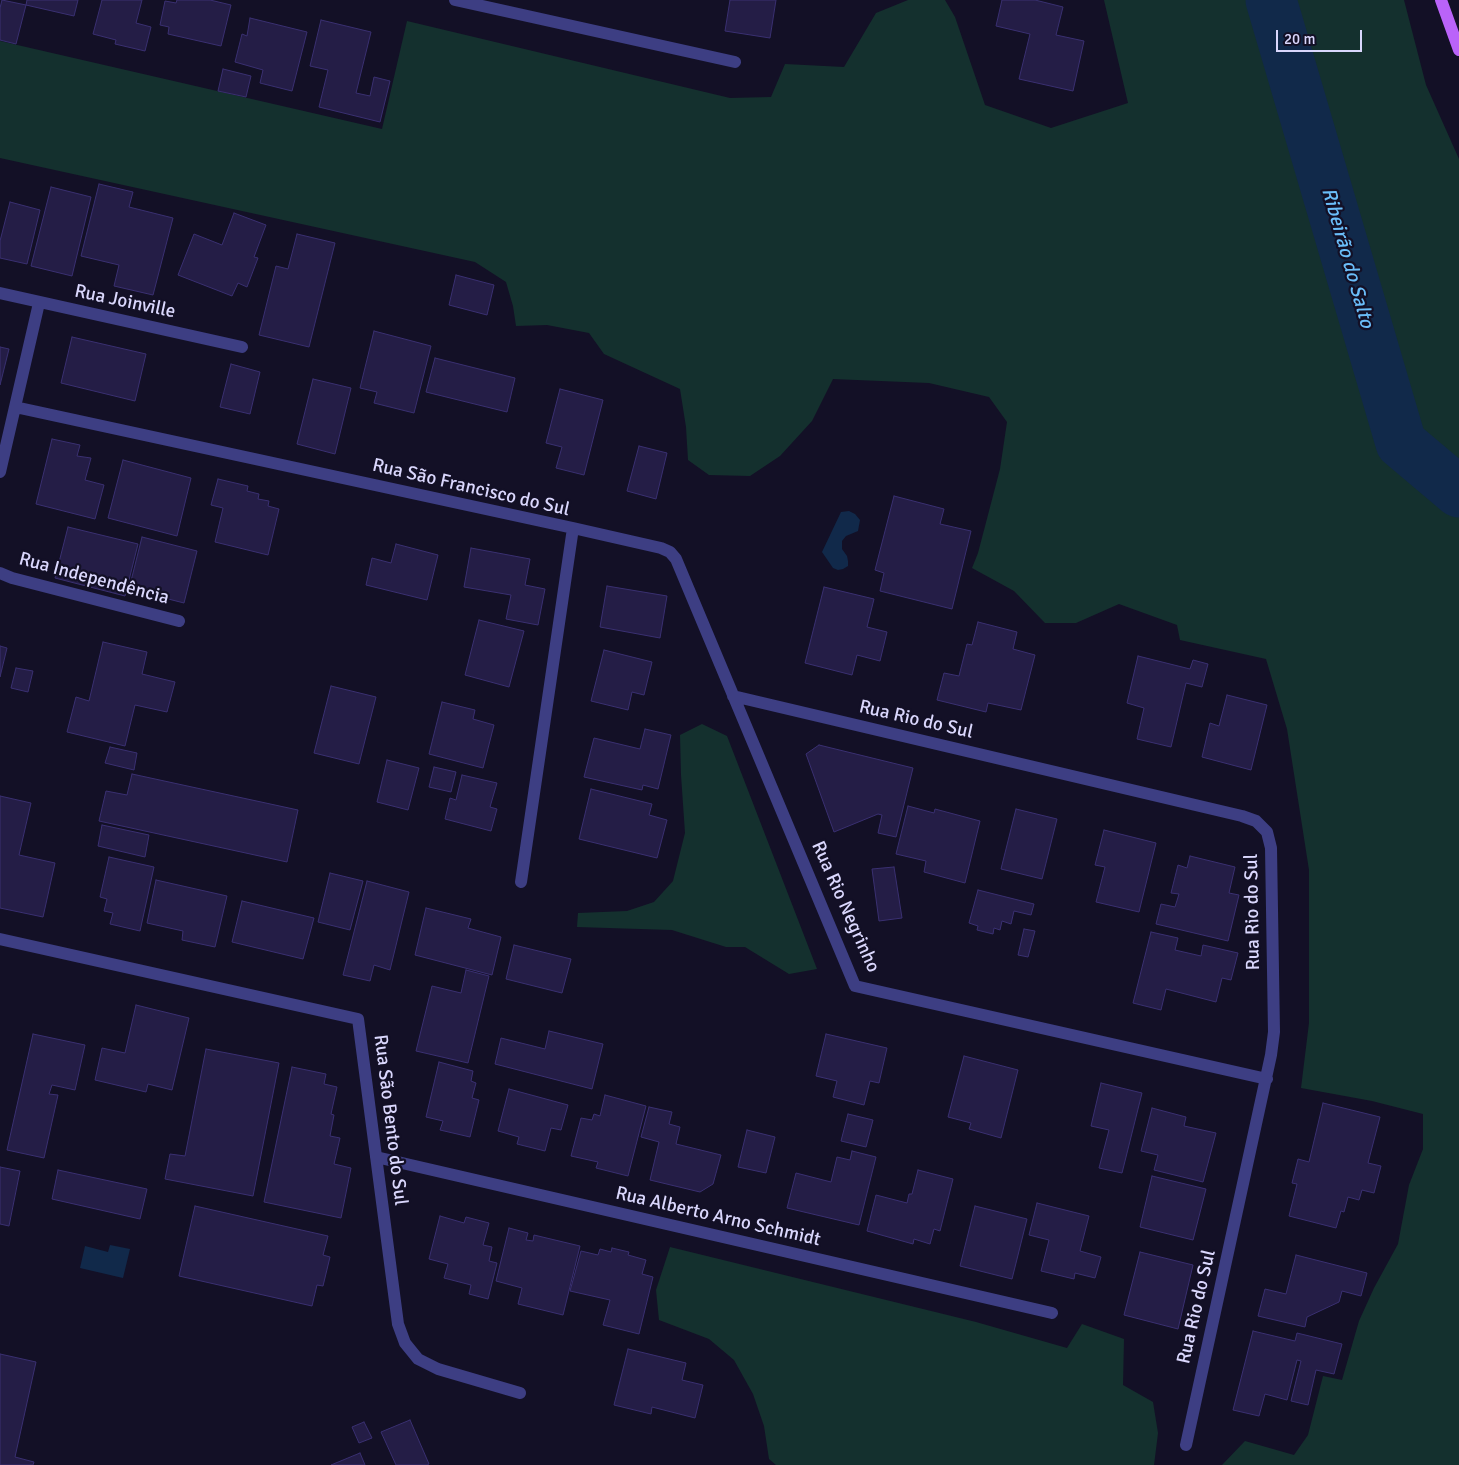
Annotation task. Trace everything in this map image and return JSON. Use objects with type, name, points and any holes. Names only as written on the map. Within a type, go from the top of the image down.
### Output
[{"type":"main road","points":[[1441,0],[1459,50]]},
{"type":"street","points":[[455,0],[735,62]]},
{"type":"street","name":"Rua Joinville","points":[[0,293],[242,347]]},
{"type":"street","points":[[0,472],[39,303]]},
{"type":"street","name":"Rua São Francisco do Sul","points":[[15,407],[573,528],[521,882]]},
{"type":"street","name":"Rua Rio Negrinho","points":[[573,528],[662,548],[670,552],[676,559],[855,986],[1267,1079]]},
{"type":"street","name":"Rua Independência","points":[[0,573],[12,578],[179,621]]},
{"type":"street","name":"Rua Rio do Sul","points":[[734,696],[1242,816],[1256,821],[1266,832],[1271,848],[1274,1032],[1267,1079],[1186,1445]]},
{"type":"street","name":"Rua São Bento do Sul","points":[[0,939],[358,1019],[398,1324],[405,1343],[418,1359],[438,1369],[520,1393]]},
{"type":"street","name":"Rua Alberto Arno Schmidt","points":[[376,1158],[1052,1313]]},
{"type":"green space","points":[[908,0],[945,0],[955,17],[985,105],[1051,128],[1128,103],[1104,0],[1404,0],[1426,85],[1459,159],[1459,1465],[1222,1465],[1245,1441],[1294,1455],[1308,1435],[1323,1376],[1342,1380],[1359,1321],[1374,1288],[1398,1244],[1409,1185],[1423,1149],[1423,1114],[1372,1101],[1301,1088],[1309,1023],[1309,870],[1287,729],[1266,659],[1180,640],[1177,625],[1119,604],[1076,623],[1045,623],[1014,591],[972,568],[978,553],[1000,469],[1007,422],[989,397],[929,383],[833,379],[812,421],[780,456],[750,476],[709,475],[688,460],[686,427],[680,389],[604,354],[589,333],[547,325],[516,326],[513,306],[506,282],[475,262],[0,158],[0,41],[382,129],[407,21],[730,98],[771,97],[785,64],[844,67],[876,13]]},
{"type":"green space","points":[[702,724],[727,736],[817,969],[789,974],[745,947],[726,947],[672,930],[577,927],[578,913],[627,911],[654,902],[673,881],[685,833],[680,735]]},
{"type":"green space","points":[[670,1247],[976,1322],[1067,1348],[1082,1324],[1124,1339],[1123,1385],[1153,1402],[1158,1433],[1154,1465],[776,1465],[769,1459],[764,1426],[753,1394],[734,1360],[709,1339],[659,1320],[656,1290]]},
{"type":"water","points":[[849,511],[860,520],[858,531],[846,536],[842,541],[842,549],[847,556],[848,566],[838,570],[833,568],[822,552],[841,512]]},
{"type":"water","points":[[110,1245],[130,1249],[123,1278],[80,1268],[85,1246],[108,1252]]},
{"type":"building","points":[[2,0],[26,5],[16,44],[0,40],[0,8]]},
{"type":"building","points":[[27,0],[78,0],[74,16],[26,5]]},
{"type":"building","points":[[102,0],[142,0],[136,23],[151,27],[145,51],[115,44],[116,40],[93,34]]},
{"type":"building","points":[[177,0],[210,0],[231,5],[221,46],[168,34],[169,27],[160,25],[165,1],[176,3]]},
{"type":"building","points":[[730,0],[776,0],[770,38],[725,31]]},
{"type":"building","points":[[1002,0],[1035,0],[1063,7],[1056,35],[1084,41],[1073,91],[1019,79],[1030,34],[996,26]]},
{"type":"building","points":[[250,18],[307,32],[292,91],[260,83],[263,70],[235,62],[242,34],[247,36]]},
{"type":"building","points":[[321,20],[371,32],[356,93],[370,96],[374,77],[390,81],[380,122],[319,107],[328,70],[310,66]]},
{"type":"building","points":[[223,69],[251,76],[246,97],[218,91]]},
{"type":"building","points":[[99,184],[133,192],[129,207],[173,218],[153,295],[114,286],[119,265],[81,256]]},
{"type":"building","points":[[51,187],[91,197],[72,276],[31,266]]},
{"type":"building","points":[[10,202],[40,210],[27,264],[0,258],[0,241]]},
{"type":"building","points":[[234,213],[266,225],[254,257],[258,258],[247,287],[238,283],[232,296],[178,275],[194,234],[222,245]]},
{"type":"building","points":[[297,234],[335,243],[309,347],[259,335],[276,266],[288,269]]},
{"type":"building","points":[[456,275],[494,285],[487,315],[449,305]]},
{"type":"building","points":[[374,331],[431,346],[414,413],[374,403],[377,392],[360,388]]},
{"type":"building","points":[[72,337],[146,354],[135,401],[61,383]]},
{"type":"building","points":[[0,347],[9,349],[0,385]]},
{"type":"building","points":[[435,358],[515,378],[507,412],[426,392]]},
{"type":"building","points":[[231,364],[260,372],[250,414],[220,407]]},
{"type":"building","points":[[313,379],[351,388],[335,454],[297,444]]},
{"type":"building","points":[[560,389],[603,400],[584,475],[556,468],[562,447],[546,443]]},
{"type":"building","points":[[52,439],[80,445],[77,456],[91,458],[85,480],[104,485],[95,519],[36,504]]},
{"type":"building","points":[[639,446],[667,453],[656,499],[627,491]]},
{"type":"building","points":[[123,460],[191,478],[177,536],[108,518]]},
{"type":"building","points":[[218,479],[248,486],[247,491],[259,494],[258,499],[269,501],[268,506],[279,509],[268,555],[215,542],[223,508],[211,505]]},
{"type":"building","points":[[894,496],[944,509],[940,524],[971,531],[952,609],[880,591],[884,573],[875,570]]},
{"type":"building","points":[[68,527],[138,544],[125,596],[55,578]]},
{"type":"building","points":[[142,537],[197,551],[184,603],[129,589]]},
{"type":"building","points":[[396,544],[438,555],[427,600],[366,585],[372,558],[391,563]]},
{"type":"building","points":[[471,548],[530,559],[525,585],[545,589],[538,625],[506,619],[511,595],[464,587]]},
{"type":"building","points":[[607,586],[667,596],[660,638],[600,627]]},
{"type":"building","points":[[824,587],[874,599],[867,627],[887,632],[880,661],[857,655],[852,675],[805,663]]},
{"type":"building","points":[[479,620],[524,631],[509,687],[465,675]]},
{"type":"building","points":[[978,622],[1017,632],[1013,649],[1035,655],[1021,710],[988,703],[986,712],[937,700],[944,673],[959,676],[967,644],[972,645]]},
{"type":"building","points":[[103,642],[147,652],[142,674],[175,682],[167,712],[135,705],[125,746],[67,732],[76,697],[89,701]]},
{"type":"building","points":[[0,646],[7,648],[0,677]]},
{"type":"building","points":[[604,650],[652,662],[644,695],[632,692],[628,710],[591,701]]},
{"type":"building","points":[[1138,656],[1190,669],[1193,660],[1208,664],[1202,687],[1186,683],[1171,747],[1137,739],[1144,708],[1127,703]]},
{"type":"building","points":[[16,668],[33,671],[28,692],[11,688]]},
{"type":"building","points":[[331,686],[376,697],[359,764],[314,753]]},
{"type":"building","points":[[1227,695],[1267,705],[1251,770],[1202,757],[1210,723],[1219,726]]},
{"type":"building","points":[[442,702],[475,710],[473,719],[494,725],[483,768],[429,754]]},
{"type":"building","points":[[645,729],[671,735],[658,789],[643,785],[642,790],[584,777],[594,738],[640,749]]},
{"type":"building","points":[[819,745],[913,768],[896,837],[878,833],[882,815],[878,814],[834,832],[806,754]]},
{"type":"building","points":[[110,747],[137,753],[134,770],[105,763]]},
{"type":"building","points":[[387,760],[419,768],[408,810],[377,802]]},
{"type":"building","points":[[434,767],[456,772],[451,792],[429,787]]},
{"type":"building","points":[[132,774],[298,810],[287,862],[99,821],[106,791],[127,795]]},
{"type":"building","points":[[462,775],[497,783],[490,807],[497,809],[491,831],[445,819],[450,798],[456,800]]},
{"type":"building","points":[[591,789],[652,804],[649,815],[667,820],[657,858],[579,839]]},
{"type":"building","points":[[0,796],[31,803],[19,855],[55,863],[43,917],[0,908]]},
{"type":"building","points":[[908,806],[934,813],[935,809],[980,821],[965,883],[924,872],[926,861],[896,854]]},
{"type":"building","points":[[1016,809],[1057,819],[1042,879],[1001,869]]},
{"type":"building","points":[[102,825],[149,835],[145,857],[98,846]]},
{"type":"building","points":[[1104,830],[1156,843],[1139,912],[1096,902],[1105,867],[1095,865]]},
{"type":"building","points":[[1190,856],[1235,867],[1229,893],[1239,895],[1228,941],[1156,924],[1161,904],[1175,907],[1179,894],[1171,893],[1178,865],[1187,868]]},
{"type":"building","points":[[109,857],[154,867],[140,931],[110,924],[113,913],[104,911],[107,899],[100,897]]},
{"type":"building","points":[[894,867],[902,918],[879,921],[872,869]]},
{"type":"building","points":[[330,873],[363,881],[350,930],[318,922]]},
{"type":"building","points":[[156,880],[227,896],[215,947],[182,940],[183,931],[147,923]]},
{"type":"building","points":[[367,881],[409,892],[390,970],[374,965],[370,981],[343,975]]},
{"type":"building","points":[[978,890],[1034,904],[1031,915],[1014,911],[1011,924],[1002,921],[1000,930],[994,928],[993,934],[977,930],[978,926],[969,923]]},
{"type":"building","points":[[242,901],[314,918],[303,959],[232,942]]},
{"type":"building","points":[[426,908],[471,919],[468,928],[501,937],[492,975],[415,955]]},
{"type":"building","points":[[1024,929],[1035,931],[1028,957],[1018,955]]},
{"type":"building","points":[[1151,932],[1178,938],[1175,950],[1201,956],[1203,945],[1238,953],[1231,980],[1222,978],[1216,1002],[1166,989],[1161,1010],[1133,1003]]},
{"type":"building","points":[[514,945],[571,959],[562,993],[506,979]]},
{"type":"building","points":[[466,970],[489,976],[468,1063],[416,1051],[432,986],[461,993]]},
{"type":"building","points":[[136,1005],[189,1018],[172,1090],[148,1084],[146,1092],[95,1080],[102,1048],[125,1053]]},
{"type":"building","points":[[549,1031],[603,1044],[592,1089],[495,1064],[501,1038],[545,1049]]},
{"type":"building","points":[[33,1034],[85,1045],[75,1090],[52,1085],[49,1094],[58,1095],[44,1158],[7,1150]]},
{"type":"building","points":[[826,1034],[887,1048],[879,1083],[870,1081],[864,1105],[833,1097],[837,1081],[816,1076]]},
{"type":"building","points":[[206,1049],[279,1063],[253,1196],[165,1179],[170,1154],[185,1156]]},
{"type":"building","points":[[964,1056],[1018,1070],[1001,1138],[969,1129],[971,1123],[948,1117]]},
{"type":"building","points":[[439,1062],[473,1071],[471,1081],[476,1083],[472,1098],[479,1100],[470,1137],[440,1130],[443,1121],[426,1117]]},
{"type":"building","points":[[292,1067],[326,1074],[324,1084],[337,1087],[331,1114],[334,1115],[330,1136],[340,1138],[334,1164],[351,1168],[341,1218],[264,1202]]},
{"type":"building","points":[[1101,1083],[1142,1093],[1122,1173],[1099,1168],[1109,1130],[1091,1126]]},
{"type":"building","points":[[509,1089],[568,1105],[561,1130],[551,1128],[545,1151],[517,1144],[519,1137],[498,1131]]},
{"type":"building","points":[[605,1095],[646,1106],[628,1176],[596,1168],[598,1162],[571,1156],[581,1118],[592,1120],[594,1114],[600,1116]]},
{"type":"building","points":[[1323,1103],[1380,1117],[1368,1163],[1381,1166],[1374,1193],[1362,1190],[1359,1200],[1348,1197],[1344,1212],[1341,1211],[1336,1228],[1289,1216],[1297,1184],[1292,1183],[1298,1159],[1309,1162]]},
{"type":"building","points":[[649,1107],[672,1112],[669,1124],[680,1127],[676,1144],[721,1155],[713,1184],[700,1192],[650,1180],[659,1142],[641,1137]]},
{"type":"building","points":[[1152,1108],[1186,1117],[1184,1126],[1216,1133],[1203,1182],[1154,1170],[1158,1155],[1141,1151]]},
{"type":"building","points":[[848,1114],[873,1120],[866,1147],[841,1141]]},
{"type":"building","points":[[747,1130],[775,1137],[766,1173],[738,1167]]},
{"type":"building","points":[[852,1151],[876,1157],[859,1225],[787,1208],[796,1173],[831,1182],[837,1157],[850,1160]]},
{"type":"building","points":[[0,1167],[20,1171],[9,1226],[0,1224]]},
{"type":"building","points":[[58,1170],[147,1189],[140,1219],[52,1199]]},
{"type":"building","points":[[918,1170],[953,1179],[940,1231],[934,1229],[930,1244],[914,1239],[913,1244],[867,1231],[876,1195],[907,1203],[909,1194],[912,1194]]},
{"type":"building","points":[[1152,1176],[1206,1189],[1193,1240],[1140,1227]]},
{"type":"building","points":[[1037,1203],[1089,1216],[1080,1251],[1101,1257],[1095,1278],[1075,1273],[1074,1279],[1041,1271],[1049,1240],[1029,1235]]},
{"type":"building","points":[[195,1206],[328,1236],[323,1255],[330,1257],[323,1286],[317,1285],[312,1306],[179,1276]]},
{"type":"building","points":[[975,1206],[1027,1219],[1012,1279],[960,1266]]},
{"type":"building","points":[[440,1216],[464,1223],[466,1217],[489,1223],[483,1245],[492,1247],[489,1261],[497,1263],[488,1299],[469,1294],[471,1285],[444,1278],[448,1264],[429,1259]]},
{"type":"building","points":[[509,1228],[528,1233],[526,1240],[533,1241],[534,1235],[580,1246],[563,1315],[518,1304],[522,1288],[496,1281]]},
{"type":"building","points":[[612,1248],[629,1252],[628,1255],[646,1260],[642,1274],[653,1277],[639,1334],[603,1325],[610,1300],[570,1291],[581,1251],[598,1255],[600,1249],[611,1252]]},
{"type":"building","points":[[1140,1252],[1193,1265],[1178,1329],[1124,1315]]},
{"type":"building","points":[[1296,1255],[1367,1273],[1361,1296],[1342,1291],[1339,1302],[1307,1317],[1305,1327],[1258,1316],[1265,1289],[1286,1294]]},
{"type":"building","points":[[1253,1331],[1295,1341],[1297,1333],[1342,1344],[1334,1374],[1316,1370],[1308,1405],[1291,1401],[1301,1361],[1297,1360],[1287,1400],[1265,1394],[1259,1416],[1233,1410]]},
{"type":"building","points":[[628,1349],[686,1363],[682,1380],[703,1385],[695,1418],[652,1407],[651,1414],[614,1405]]},
{"type":"building","points":[[0,1354],[36,1362],[15,1457],[34,1462],[33,1465],[0,1465]]},
{"type":"building","points":[[410,1420],[429,1464],[427,1465],[396,1465],[381,1432]]},
{"type":"building","points":[[364,1422],[372,1438],[359,1443],[352,1427]]},
{"type":"building","points":[[360,1453],[365,1465],[331,1465]]},
{"type":"waterway","name":"Ribeirão do Salto","points":[[1271,0],[1401,443],[1459,492]]}]
